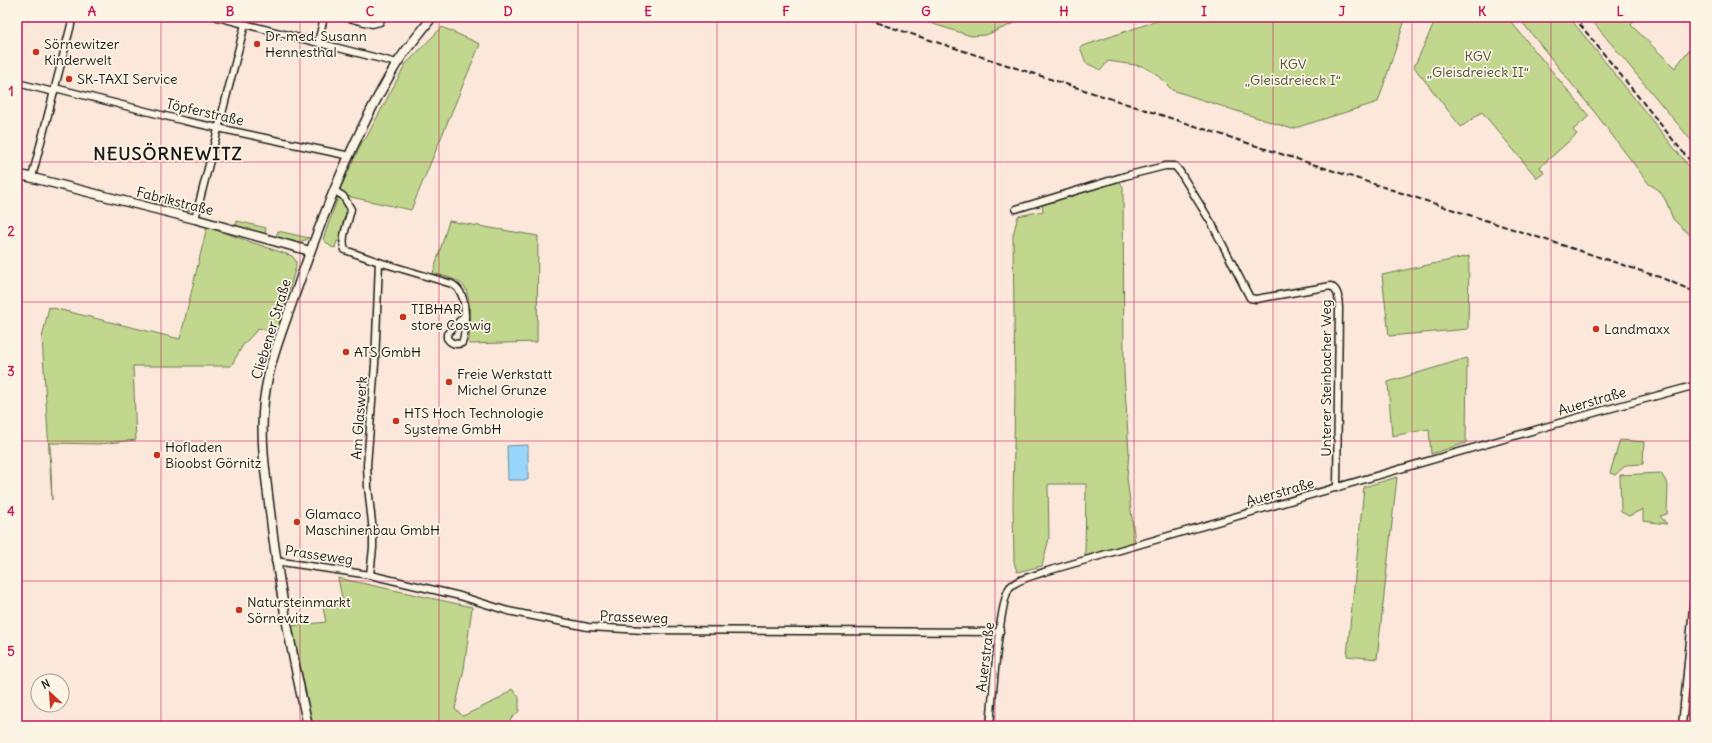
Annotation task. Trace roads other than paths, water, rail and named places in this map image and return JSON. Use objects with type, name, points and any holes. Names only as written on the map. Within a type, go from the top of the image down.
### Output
[{"type":"street","points":[[32,177],[73,17]]},
{"type":"street","points":[[217,17],[397,63]]},
{"type":"street","points":[[318,43],[324,17]]},
{"type":"street","points":[[345,17],[372,24],[380,22],[382,17]]},
{"type":"street","name":"Cliebener Straße","points":[[308,726],[275,561],[263,447],[264,402],[270,370],[310,251],[350,156],[377,99],[397,63],[432,17]]},
{"type":"street","points":[[195,219],[245,24]]},
{"type":"street","name":"Töpferstraße","points":[[17,83],[350,156]]},
{"type":"street","name":"Unterer Steinbacher Weg","points":[[1016,209],[1125,176],[1165,166],[1175,166],[1212,224],[1250,298],[1256,299],[1331,286],[1335,289],[1338,293],[1339,308],[1337,488]]},
{"type":"street","name":"Fabrikstraße","points":[[17,174],[195,219],[310,251]]},
{"type":"street","points":[[335,192],[343,196],[351,209],[344,235],[343,246],[345,250],[452,284],[457,288],[462,295],[464,304],[464,315],[463,341],[457,344],[452,344],[449,342],[447,334],[464,315]]},
{"type":"street","name":"Am Glaswerk","points":[[370,575],[374,532],[368,487],[367,465],[375,364],[379,262]]},
{"type":"street","name":"Auerstraße","points":[[990,726],[1005,599],[1010,588],[1019,581],[1044,572],[1486,444],[1665,393],[1689,387],[1695,388]]},
{"type":"street","name":"Prasseweg","points":[[275,561],[370,575],[460,596],[508,611],[588,627],[652,630],[1000,632]]},
{"type":"street","points":[[1682,726],[1695,587]]},
{"type":"street","points":[[1687,676],[1695,678]]},
{"type":"water","points":[[528,445],[528,480],[508,480],[507,446]]},
{"type":"railway","points":[[859,17],[1605,259],[1662,278],[1695,292]]},
{"type":"railway","points":[[1574,17],[1695,167]]},
{"type":"place","name":"Dr. med. Susann Hennesthal","points":[[257,44]]},
{"type":"place","name":"Sörnewitzer Kinderwelt","points":[[36,52]]},
{"type":"place","name":"SK-TAXI Service","points":[[69,79]]},
{"type":"place","name":"TIBHAR store Coswig","points":[[403,317]]},
{"type":"place","name":"Landmaxx","points":[[1596,329]]},
{"type":"place","name":"ATS GmbH","points":[[346,352]]},
{"type":"place","name":"Freie Werkstatt Michel Grunze","points":[[449,382]]},
{"type":"place","name":"HTS Hoch Technologie Systeme GmbH","points":[[396,421]]},
{"type":"place","name":"Hofladen Bioobst Görnitz","points":[[157,455]]},
{"type":"place","name":"Glamaco Maschinenbau GmbH","points":[[297,522]]},
{"type":"place","name":"Natursteinmarkt Sörnewitz","points":[[239,610]]},
{"type":"district","name":"NEUSÖRNEWITZ","points":[[168,154]]},
{"type":"park label","name":"KGV „Gleisdreieck II“","points":[[1478,64]]},
{"type":"park label","name":"KGV „Gleisdreieck I“","points":[[1293,72]]}]
